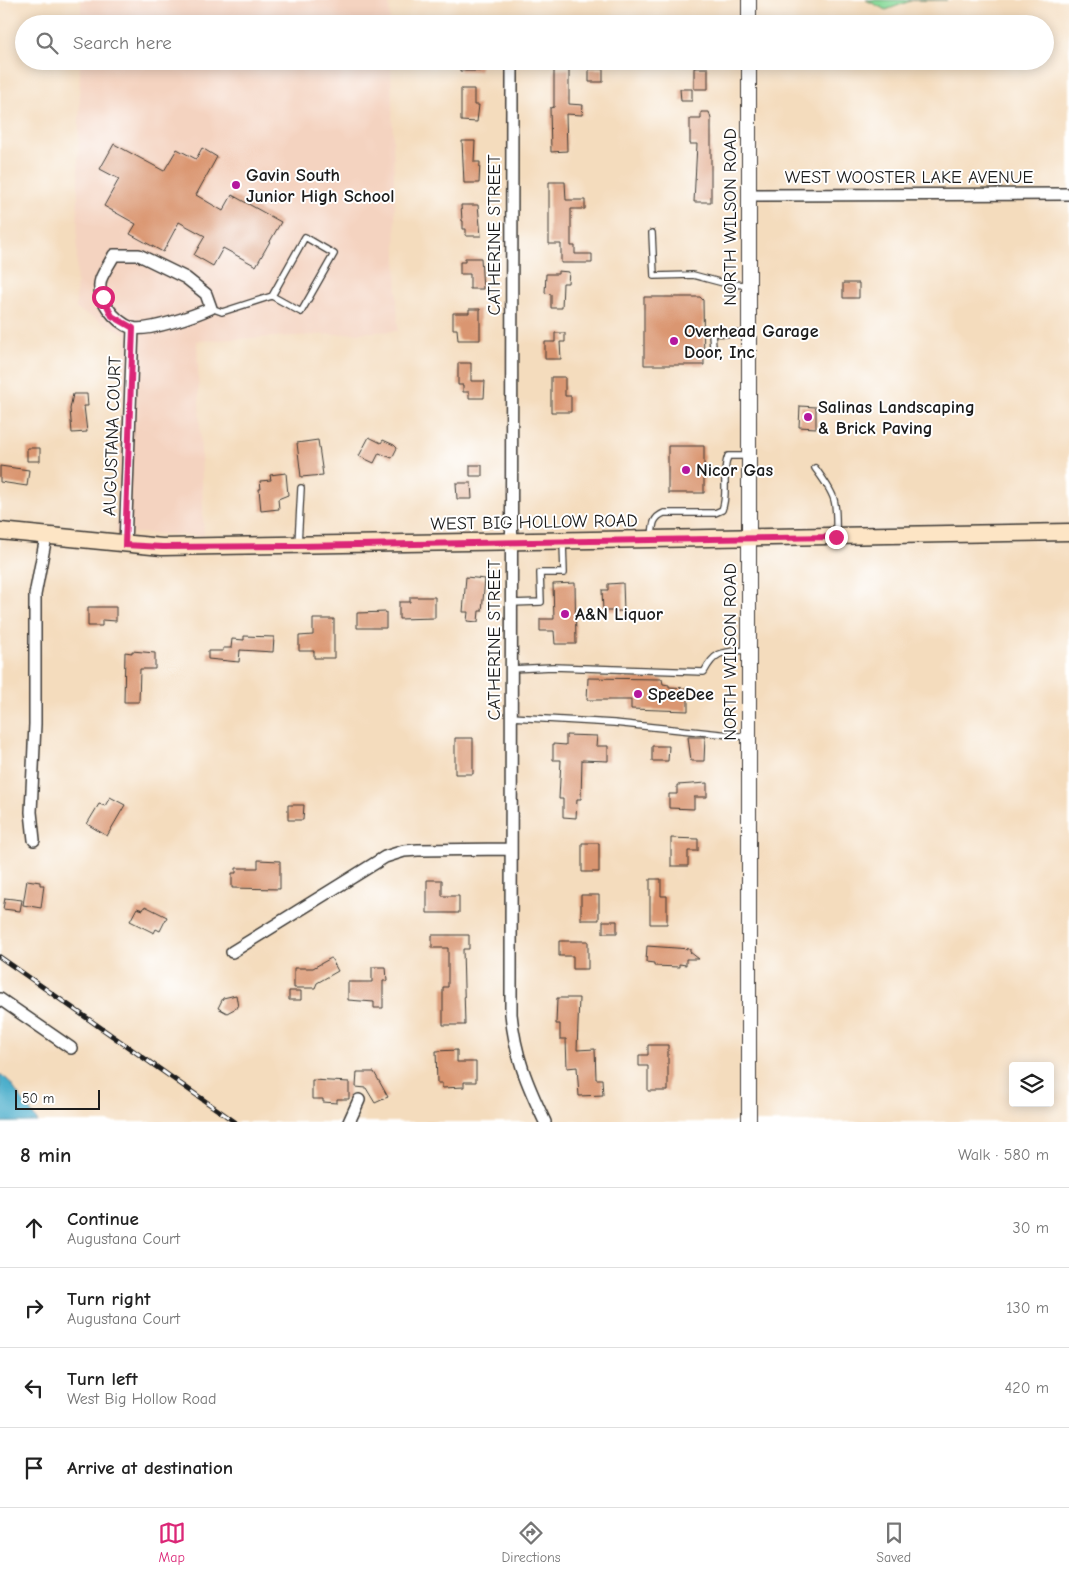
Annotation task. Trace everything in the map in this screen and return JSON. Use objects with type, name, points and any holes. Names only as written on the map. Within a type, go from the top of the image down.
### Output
[{"type":"main road","name":"WEST BIG HOLLOW ROAD","points":[[0,532],[162,547],[511,543],[1069,532]]},
{"type":"street","points":[[749,0],[749,15]]},
{"type":"street","name":"CATHERINE STREET","points":[[512,70],[511,1014],[514,1044],[526,1082],[545,1122]]},
{"type":"street","name":"NORTH WILSON ROAD","points":[[749,70],[749,1122]]},
{"type":"street","name":"WEST WOOSTER LAKE AVENUE","points":[[749,195],[1069,194]]},
{"type":"street","points":[[114,255],[139,255],[186,278],[206,294],[211,308],[181,321],[133,328],[112,316],[103,297],[100,280],[114,255]]},
{"type":"street","name":"AUGUSTANA COURT","points":[[125,545],[133,328]]},
{"type":"street","points":[[34,840],[31,812],[35,724],[35,595],[46,537]]},
{"type":"street","points":[[232,952],[386,857],[404,851],[418,850],[511,849]]},
{"type":"street","points":[[0,999],[71,1048]]},
{"type":"street","points":[[349,1122],[360,1100]]},
{"type":"lane","points":[[652,233],[654,276],[693,275],[727,284],[749,285]]},
{"type":"lane","points":[[211,308],[222,312],[272,296],[305,237],[334,254],[302,312],[272,296]]},
{"type":"lane","points":[[713,348],[712,333],[749,334]]},
{"type":"lane","points":[[652,540],[653,523],[657,516],[664,513],[715,514],[722,510],[725,502],[724,466],[728,456],[749,456]]},
{"type":"lane","points":[[815,468],[836,500],[836,537]]},
{"type":"lane","points":[[298,546],[301,488]]},
{"type":"lane","points":[[511,603],[541,602],[540,573],[564,573],[563,542]]},
{"type":"lane","points":[[511,669],[553,667],[704,672],[716,655],[724,652],[749,650]]},
{"type":"lane","points":[[511,717],[614,723],[749,737]]},
{"type":"shaded area","points":[[81,0],[389,0],[390,15],[81,15]]},
{"type":"shaded area","name":"Gavin South Junior High School","points":[[80,70],[391,70],[398,331],[197,341],[204,536],[116,532],[126,334],[76,309]]},
{"type":"green space","points":[[866,0],[913,0],[886,10]]},
{"type":"water","points":[[0,1074],[8,1080],[38,1122],[0,1122]]},
{"type":"building","points":[[460,70],[480,70],[480,71]]},
{"type":"building","points":[[554,70],[569,70],[569,104],[583,105],[582,115],[566,114],[567,151],[551,152],[550,108],[554,107]]},
{"type":"building","points":[[589,70],[603,70],[603,82],[589,82]]},
{"type":"building","points":[[694,70],[708,70],[708,89],[694,89]]},
{"type":"building","points":[[461,89],[474,89],[474,105],[479,105],[477,122],[461,121]]},
{"type":"building","points":[[680,89],[692,89],[692,101],[681,101]]},
{"type":"building","points":[[701,112],[709,112],[711,119],[711,202],[694,202],[697,144],[690,144],[690,119],[701,119]]},
{"type":"building","points":[[462,141],[475,141],[474,162],[480,162],[479,183],[464,183]]},
{"type":"building","points":[[114,144],[164,171],[177,149],[196,159],[202,148],[217,157],[196,195],[223,211],[232,195],[281,222],[256,266],[223,248],[213,266],[194,255],[205,236],[179,222],[163,252],[130,234],[136,224],[104,206],[119,179],[100,169]]},
{"type":"building","points":[[549,182],[565,182],[566,200],[585,200],[585,209],[571,209],[571,246],[575,246],[575,254],[592,254],[592,263],[561,263],[561,244],[549,244]]},
{"type":"building","points":[[461,205],[478,205],[481,236],[466,236],[466,229],[463,229]]},
{"type":"building","points":[[465,258],[481,258],[483,289],[470,289],[470,274],[460,274],[460,262],[465,262]]},
{"type":"building","points":[[558,271],[569,272],[568,283],[563,283],[562,308],[551,308],[551,294],[545,293],[546,274],[558,274]]},
{"type":"building","points":[[843,283],[859,283],[859,298],[843,298]]},
{"type":"building","name":"Overhead Garage Door, Inc","points":[[644,297],[700,297],[703,300],[704,365],[644,365]]},
{"type":"building","points":[[469,309],[480,309],[480,340],[458,340],[457,329],[453,329],[453,313],[469,313]]},
{"type":"building","points":[[555,333],[565,333],[565,342],[560,342],[561,359],[545,359],[545,342],[555,342]]},
{"type":"building","points":[[458,363],[471,363],[471,381],[485,381],[484,398],[469,398],[469,392],[463,392],[463,385],[458,385]]},
{"type":"building","points":[[551,377],[565,377],[565,396],[571,396],[571,412],[551,412]]},
{"type":"building","points":[[73,394],[87,394],[88,406],[84,406],[87,432],[72,433],[70,409]]},
{"type":"building","name":"Salinas Landscaping & Brick Paving","points":[[800,406],[816,407],[816,428],[799,427]]},
{"type":"building","points":[[369,437],[381,443],[383,440],[394,445],[397,448],[392,458],[379,453],[374,463],[359,456]]},
{"type":"building","points":[[318,440],[323,475],[301,477],[297,443]]},
{"type":"building","name":"Nicor Gas","points":[[668,446],[704,446],[704,493],[668,493]]},
{"type":"building","points":[[27,448],[40,448],[40,461],[27,461]]},
{"type":"building","points":[[470,465],[482,465],[482,476],[470,476]]},
{"type":"building","points":[[0,466],[29,470],[27,486],[0,482]]},
{"type":"building","points":[[286,473],[288,495],[278,499],[279,509],[261,511],[260,481],[271,480],[270,475]]},
{"type":"building","points":[[456,483],[471,483],[472,499],[457,499]]},
{"type":"building","points":[[466,577],[485,579],[482,611],[479,611],[478,622],[467,621],[468,612],[463,612]]},
{"type":"building","name":"A&N Liquor","points":[[575,583],[576,644],[555,644],[554,631],[540,631],[540,619],[554,619],[553,584]]},
{"type":"building","points":[[623,583],[624,611],[603,611],[602,590],[608,590],[608,584]]},
{"type":"building","points":[[410,597],[435,597],[435,618],[399,619],[399,602],[410,602]]},
{"type":"building","points":[[88,607],[116,607],[116,621],[102,620],[102,626],[88,626]]},
{"type":"building","points":[[386,612],[386,628],[357,628],[357,613]]},
{"type":"building","points":[[313,619],[334,619],[334,658],[314,658],[314,651],[299,651],[299,636],[313,635]]},
{"type":"building","points":[[244,636],[274,637],[273,652],[240,650],[239,662],[208,659],[208,651],[223,651],[223,648],[231,648],[232,639],[244,640]]},
{"type":"building","points":[[132,651],[155,653],[155,669],[140,669],[139,702],[124,702],[125,652],[132,653]]},
{"type":"building","name":"SpeeDee","points":[[588,678],[662,679],[663,684],[669,685],[669,687],[688,688],[688,711],[631,709],[631,700],[587,700]]},
{"type":"building","points":[[566,735],[597,736],[596,746],[608,746],[608,761],[582,760],[581,799],[577,799],[576,818],[563,817],[563,799],[559,799],[561,760],[553,760],[553,744],[566,745]]},
{"type":"building","points":[[688,737],[705,737],[704,761],[691,761]]},
{"type":"building","points":[[455,738],[473,738],[473,774],[455,774]]},
{"type":"building","points":[[652,746],[669,746],[668,761],[652,761]]},
{"type":"building","points":[[707,783],[707,797],[694,797],[694,809],[669,808],[669,794],[677,794],[677,785]]},
{"type":"building","points":[[110,797],[125,805],[107,836],[87,824],[99,804],[105,806]]},
{"type":"building","points":[[288,805],[304,805],[303,820],[288,820]]},
{"type":"building","points":[[671,838],[698,839],[698,851],[688,851],[688,866],[671,866]]},
{"type":"building","points":[[582,843],[599,843],[599,872],[582,872]]},
{"type":"building","points":[[258,860],[280,861],[280,889],[232,888],[232,873],[236,873],[236,868],[258,868]]},
{"type":"building","points":[[650,879],[661,879],[661,896],[667,896],[667,924],[650,924]]},
{"type":"building","points":[[27,880],[40,882],[40,885],[44,885],[41,908],[23,905]]},
{"type":"building","points":[[427,880],[442,880],[442,896],[459,896],[459,913],[427,913]]},
{"type":"building","points":[[581,895],[599,895],[599,920],[581,920]]},
{"type":"building","points":[[5,898],[22,900],[20,911],[3,909]]},
{"type":"building","points":[[145,906],[167,917],[160,931],[156,929],[154,933],[130,921],[137,908],[143,910]]},
{"type":"building","points":[[603,921],[617,921],[617,933],[603,933]]},
{"type":"building","points":[[432,935],[469,935],[469,949],[463,949],[465,1025],[443,1025],[443,987],[448,987],[448,948],[432,948]]},
{"type":"building","points":[[559,941],[588,941],[588,969],[573,969],[573,956],[559,956]]},
{"type":"building","points":[[647,946],[690,949],[690,952],[699,959],[686,959],[686,965],[679,964],[679,967],[654,966],[654,963],[646,962]]},
{"type":"building","points":[[331,958],[338,971],[317,983],[315,988],[294,988],[294,968],[313,968]]},
{"type":"building","points":[[372,967],[386,967],[387,981],[383,981],[383,1008],[374,1008],[374,1002],[348,1000],[348,982],[372,982]]},
{"type":"building","points":[[289,991],[301,991],[301,1000],[289,1000]]},
{"type":"building","points":[[236,995],[238,1007],[227,1013],[218,1008],[223,998]]},
{"type":"building","points":[[557,998],[579,998],[577,1050],[595,1049],[596,1079],[602,1079],[603,1095],[579,1096],[577,1067],[567,1068],[566,1039],[560,1039],[560,1024],[556,1024]]},
{"type":"building","points":[[648,1045],[668,1045],[668,1091],[648,1091],[648,1066],[639,1066],[639,1055],[648,1055]]},
{"type":"building","points":[[457,1050],[457,1062],[476,1062],[476,1082],[464,1082],[464,1087],[442,1088],[442,1083],[437,1083],[436,1051]]},
{"type":"building","points":[[357,1072],[374,1072],[388,1097],[375,1103],[366,1088],[356,1087]]},
{"type":"building","points":[[312,1080],[349,1082],[349,1099],[337,1099],[337,1103],[323,1102],[323,1099],[312,1099]]},
{"type":"railway","points":[[0,957],[235,1122]]},
{"type":"place","name":"Gavin South Junior High School","points":[[236,185]]},
{"type":"place","name":"Overhead Garage Door, Inc","points":[[674,341]]},
{"type":"place","name":"Salinas Landscaping & Brick Paving","points":[[808,417]]},
{"type":"place","name":"Nicor Gas","points":[[686,470]]},
{"type":"place","name":"A&N Liquor","points":[[565,614]]},
{"type":"place","name":"SpeeDee","points":[[638,694]]},
{"type":"route","points":[[103,297],[112,316],[133,328],[125,545],[162,547],[298,546],[836,537]]}]
